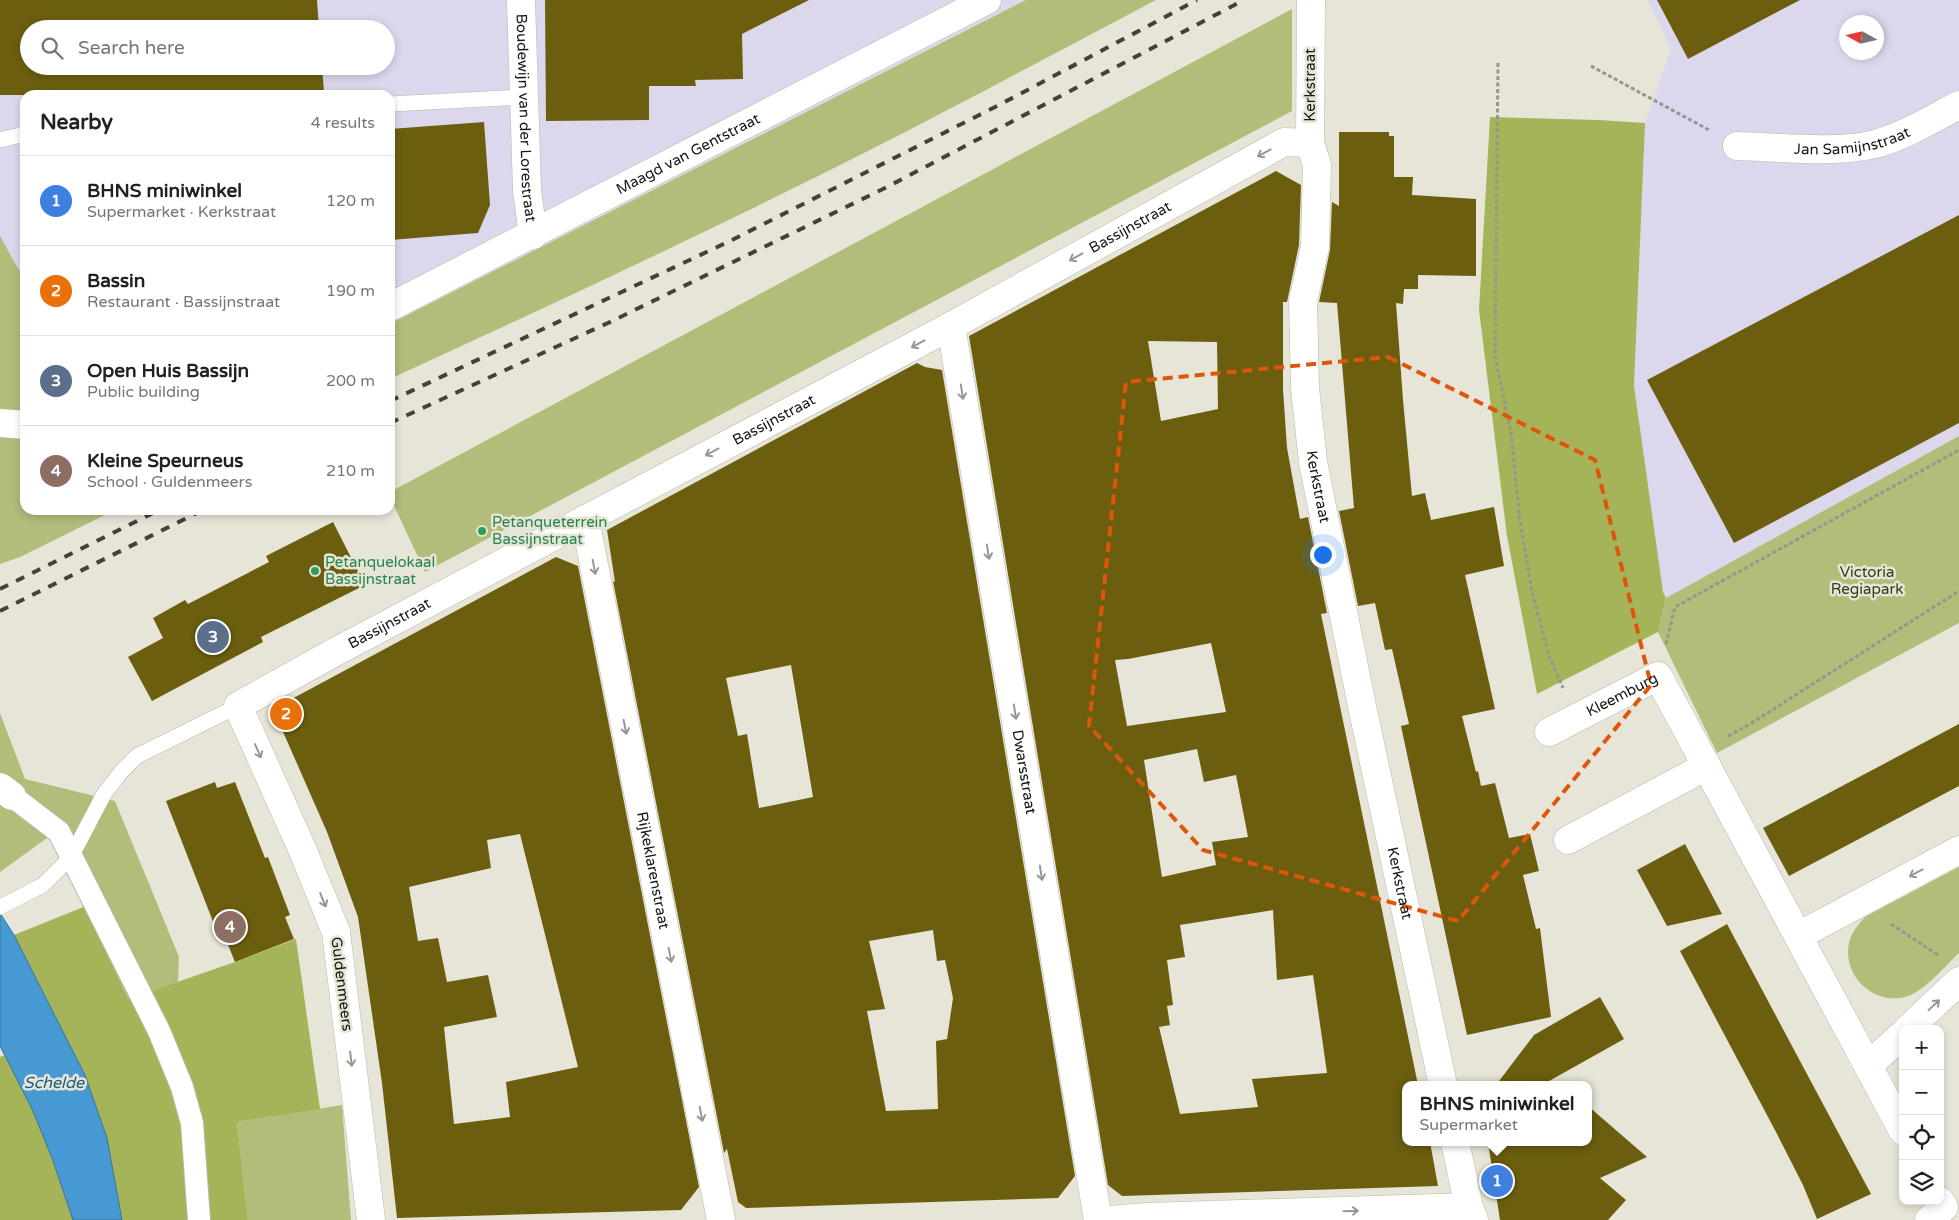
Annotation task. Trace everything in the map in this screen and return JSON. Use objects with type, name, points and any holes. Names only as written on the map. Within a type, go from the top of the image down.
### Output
[{"type":"street","name":"Boudewijn van der Lorestraat","points":[[521,0],[527,190],[532,235]]},
{"type":"street","name":"Maagd van Gentstraat","points":[[395,304],[987,0]]},
{"type":"street","name":"Kerkstraat","points":[[1311,0],[1310,143],[1317,165],[1315,247],[1303,301],[1305,388],[1314,462],[1362,706],[1442,1081]]},
{"type":"street","name":"Jan Samijnstraat","points":[[1737,146],[1839,149],[1875,144],[1911,130],[1959,105]]},
{"type":"street","name":"Bassijnstraat","points":[[238,706],[335,652],[951,326],[1284,142],[1310,143]]},
{"type":"street","name":"Dwarsstraat","points":[[951,326],[1098,1220]]},
{"type":"street","points":[[0,423],[20,425]]},
{"type":"street","name":"Rijkeklarenstraat","points":[[585,519],[721,1220]]},
{"type":"street","name":"Kleemburg","points":[[1549,732],[1658,676],[1899,1123]]},
{"type":"street","name":"Guldenmeers","points":[[238,706],[303,851],[336,932],[372,1220]]},
{"type":"street","points":[[1568,840],[1703,759]]},
{"type":"street","points":[[6,792],[60,832],[159,1031],[182,1087],[192,1123],[199,1220]]},
{"type":"street","points":[[1798,936],[1959,850]]},
{"type":"street","points":[[1912,1025],[1959,980]]},
{"type":"street","points":[[1868,1066],[1899,1038]]},
{"type":"street","points":[[1110,1220],[1156,1216],[1471,1213],[1456,1146]]},
{"type":"street","points":[[1929,1220],[1944,1207],[1943,1205]]},
{"type":"lane","points":[[395,104],[524,97]]},
{"type":"lane","points":[[0,140],[20,135]]},
{"type":"lane","points":[[4,905],[43,885],[71,857],[104,794],[137,756],[238,706]]},
{"type":"path","points":[[1498,63],[1495,356],[1511,433],[1520,521],[1532,592],[1549,656],[1577,718]]},
{"type":"path","points":[[1591,66],[1737,146]]},
{"type":"path","points":[[1658,676],[1675,607],[1959,450]]},
{"type":"path","points":[[1703,759],[1750,724],[1959,591]]},
{"type":"path","points":[[1860,903],[1942,958]]},
{"type":"highlighted area","points":[[1388,357],[1595,460],[1651,685],[1458,921],[1203,850],[1089,726],[1126,382]]},
{"type":"shaded area","points":[[0,0],[1026,0],[395,321],[395,90],[20,90],[20,272],[0,236]]},
{"type":"shaded area","points":[[1648,0],[1959,0],[1959,436],[1666,598],[1663,593],[1634,386],[1645,123],[1671,49]]},
{"type":"green space","points":[[1026,0],[1156,0],[811,180],[631,267],[395,377],[395,321]]},
{"type":"green space","points":[[1292,9],[1292,111],[425,572],[395,508],[395,489]]},
{"type":"green space","points":[[1490,117],[1645,123],[1634,386],[1663,592],[1666,598],[1658,632],[1537,694],[1507,536],[1479,310]]},
{"type":"green space","points":[[0,236],[20,272],[20,515],[105,515],[20,557],[0,564]]},
{"type":"green space","name":"Victoria Regiapark","points":[[1959,436],[1959,623],[1717,753],[1658,632],[1666,598]]},
{"type":"green space","points":[[0,713],[25,779],[115,801],[179,957],[178,982],[128,999],[86,906],[51,835],[0,872]]},
{"type":"green space","points":[[1959,867],[1959,953],[1927,984],[1912,994],[1893,998],[1882,997],[1872,992],[1855,977],[1850,966],[1848,955],[1849,943],[1853,932],[1865,917]]},
{"type":"green space","points":[[86,906],[128,999],[296,939],[320,1109],[237,1122],[248,1220],[122,1220],[107,1138],[85,1075],[14,935]]},
{"type":"green space","points":[[5,1055],[32,1109],[52,1158],[73,1220],[0,1220],[0,1057]]},
{"type":"green space","points":[[342,1105],[351,1220],[248,1220],[237,1122]]},
{"type":"water","name":"Schelde","points":[[0,913],[14,935],[85,1075],[107,1138],[122,1220],[73,1220],[52,1158],[32,1109],[0,1046]]},
{"type":"building","points":[[0,0],[317,0],[318,20],[20,20],[20,75],[323,75],[324,90],[20,90],[20,95],[0,95]]},
{"type":"building","points":[[545,0],[809,0],[742,34],[743,79],[695,80],[696,86],[649,86],[649,120],[546,121]]},
{"type":"building","points":[[1657,0],[1800,0],[1688,59]]},
{"type":"building","points":[[484,122],[490,205],[478,233],[395,240],[395,129]]},
{"type":"building","points":[[1339,132],[1389,132],[1389,136],[1394,136],[1394,177],[1413,177],[1412,195],[1476,199],[1476,276],[1418,275],[1418,289],[1404,289],[1403,304],[1396,303],[1403,400],[1412,496],[1425,493],[1431,520],[1494,507],[1504,566],[1465,575],[1495,709],[1462,716],[1481,786],[1495,783],[1509,838],[1530,834],[1539,871],[1523,875],[1536,929],[1540,928],[1551,1017],[1467,1035],[1401,726],[1409,724],[1392,649],[1385,650],[1375,603],[1358,606],[1339,511],[1354,508],[1337,303],[1319,302],[1330,250],[1332,202],[1339,206]]},
{"type":"building","points":[[1276,171],[1301,185],[1299,245],[1287,302],[1283,302],[1283,389],[1287,448],[1300,519],[1308,517],[1327,613],[1321,614],[1417,1081],[1402,1081],[1402,1146],[1431,1146],[1438,1186],[1122,1196],[1108,1185],[969,336]],"holes":[[[1148,341],[1217,342],[1218,409],[1161,421]],[[1211,643],[1226,712],[1127,726],[1115,660]],[[1197,749],[1204,782],[1236,775],[1248,837],[1212,842],[1216,865],[1162,877],[1144,760]],[[1273,910],[1277,980],[1313,975],[1327,1073],[1252,1079],[1258,1107],[1180,1114],[1159,1027],[1170,1025],[1167,1006],[1173,1005],[1167,960],[1185,957],[1180,925]]]},
{"type":"building","points":[[1959,215],[1959,423],[1734,543],[1647,380]]},
{"type":"building","points":[[917,363],[925,367],[942,370],[1075,1176],[1058,1198],[746,1208],[738,1202],[727,1149],[724,1153],[613,581],[615,582],[607,530]],"holes":[[[791,665],[813,797],[759,808],[747,734],[738,736],[726,678]],[[933,930],[937,961],[945,960],[953,998],[947,1039],[936,1041],[938,1109],[886,1111],[867,1011],[885,1009],[869,941]]]},
{"type":"building","points":[[333,522],[365,585],[261,637],[263,642],[152,701],[128,657],[163,638],[153,618],[185,600],[188,604],[269,562],[266,556]]},
{"type":"building","points":[[556,557],[578,566],[699,1187],[681,1210],[397,1218],[382,1083],[358,917],[327,832],[273,709]],"holes":[[[520,834],[578,1067],[506,1082],[510,1117],[454,1124],[444,1027],[497,1017],[488,975],[447,982],[438,938],[418,941],[409,887],[491,868],[487,840]]]},
{"type":"building","points":[[1959,724],[1959,786],[1789,876],[1763,828]]},
{"type":"building","points":[[215,782],[217,788],[235,782],[265,858],[268,857],[290,915],[285,917],[294,939],[235,962],[226,940],[221,942],[166,801]]},
{"type":"building","points":[[1685,844],[1722,914],[1667,926],[1637,870]]},
{"type":"building","points":[[1727,924],[1871,1194],[1817,1219],[1803,1185],[1776,1132],[1680,951]]},
{"type":"building","points":[[1600,997],[1624,1039],[1549,1081],[1499,1081],[1534,1035]]},
{"type":"building","points":[[1592,1109],[1647,1157],[1600,1178],[1626,1200],[1608,1220],[1500,1220],[1489,1146],[1592,1146]]},
{"type":"railway","points":[[395,399],[730,241],[1001,104],[1197,0]]},
{"type":"railway","points":[[395,421],[608,323],[885,188],[1244,0]]},
{"type":"railway","points":[[0,589],[149,515]]},
{"type":"railway","points":[[0,611],[193,515]]},
{"type":"place","name":"Petanqueterrein Bassijnstraat","points":[[482,531]]},
{"type":"place","name":"Petanquelokaal Bassijnstraat","points":[[315,571]]},
{"type":"place","name":"Open Huis Bassijn","points":[[213,637]]},
{"type":"place","name":"Bassin","points":[[286,714]]},
{"type":"place","name":"Kleine Speurneus","points":[[230,927]]},
{"type":"place","name":"BHNS miniwinkel","points":[[1497,1181]]}]
